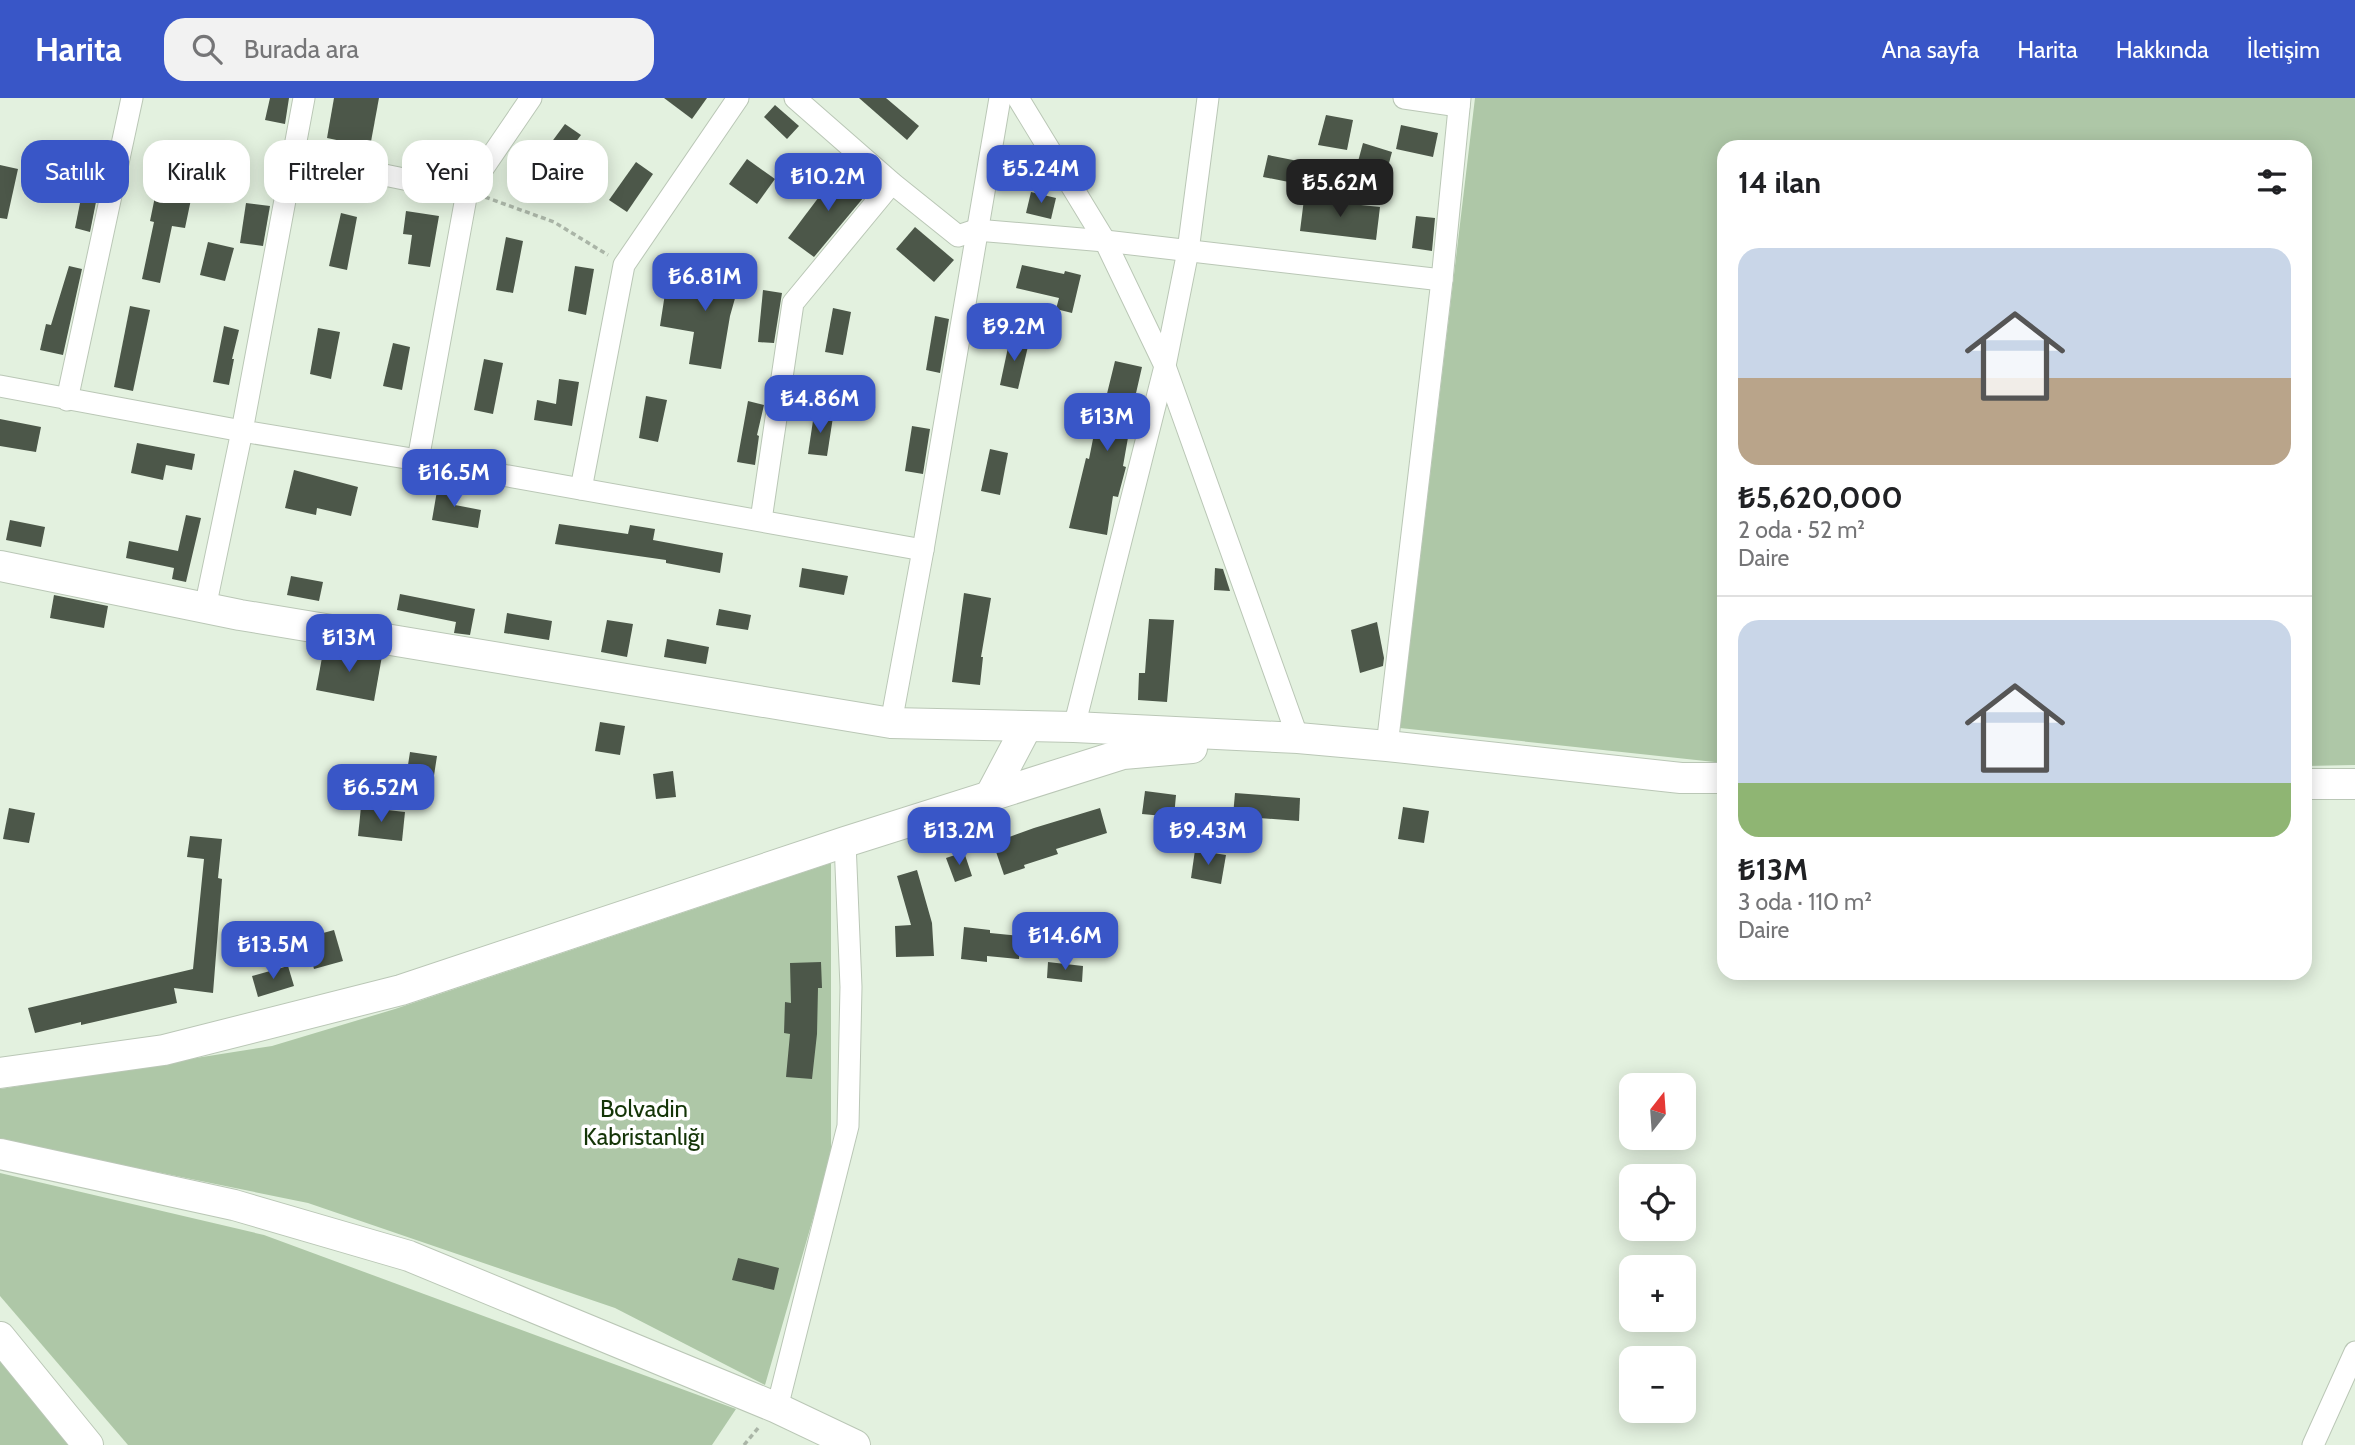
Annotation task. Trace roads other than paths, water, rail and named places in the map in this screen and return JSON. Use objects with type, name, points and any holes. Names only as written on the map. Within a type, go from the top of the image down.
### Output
[{"type":"street","points":[[67,400],[132,98]]},
{"type":"street","points":[[295,140],[304,98]]},
{"type":"street","points":[[493,154],[531,98]]},
{"type":"street","points":[[581,489],[624,265],[738,98]]},
{"type":"street","points":[[795,98],[892,183],[958,236],[976,230],[1105,241],[1442,280]]},
{"type":"street","points":[[891,723],[1000,98]]},
{"type":"street","points":[[1018,98],[1105,241],[1165,366],[1298,738]]},
{"type":"street","points":[[1074,727],[1165,366],[1188,251],[1208,98]]},
{"type":"street","points":[[1387,746],[1442,280],[1459,102],[1404,98]]},
{"type":"street","points":[[761,520],[793,303],[892,183]]},
{"type":"street","points":[[205,608],[242,431],[283,203]]},
{"type":"street","points":[[418,460],[465,203]]},
{"type":"street","points":[[0,386],[923,550]]},
{"type":"street","points":[[0,566],[205,608],[891,723],[1074,727],[1298,738],[1681,778],[1717,778]]},
{"type":"street","points":[[990,796],[1027,726]]},
{"type":"street","points":[[0,1073],[164,1050],[401,990],[845,842],[1123,754],[1298,738]]},
{"type":"street","points":[[2312,784],[2355,784]]},
{"type":"street","points":[[777,1408],[848,1126],[851,987],[845,842]]},
{"type":"street","points":[[0,1154],[234,1205],[409,1256],[777,1408],[855,1445]]},
{"type":"street","points":[[0,1336],[88,1445]]},
{"type":"street","points":[[2313,1445],[2355,1352]]},
{"type":"park label","name":"Bolvadin Kabristanlığı","points":[[644,1122]]}]
